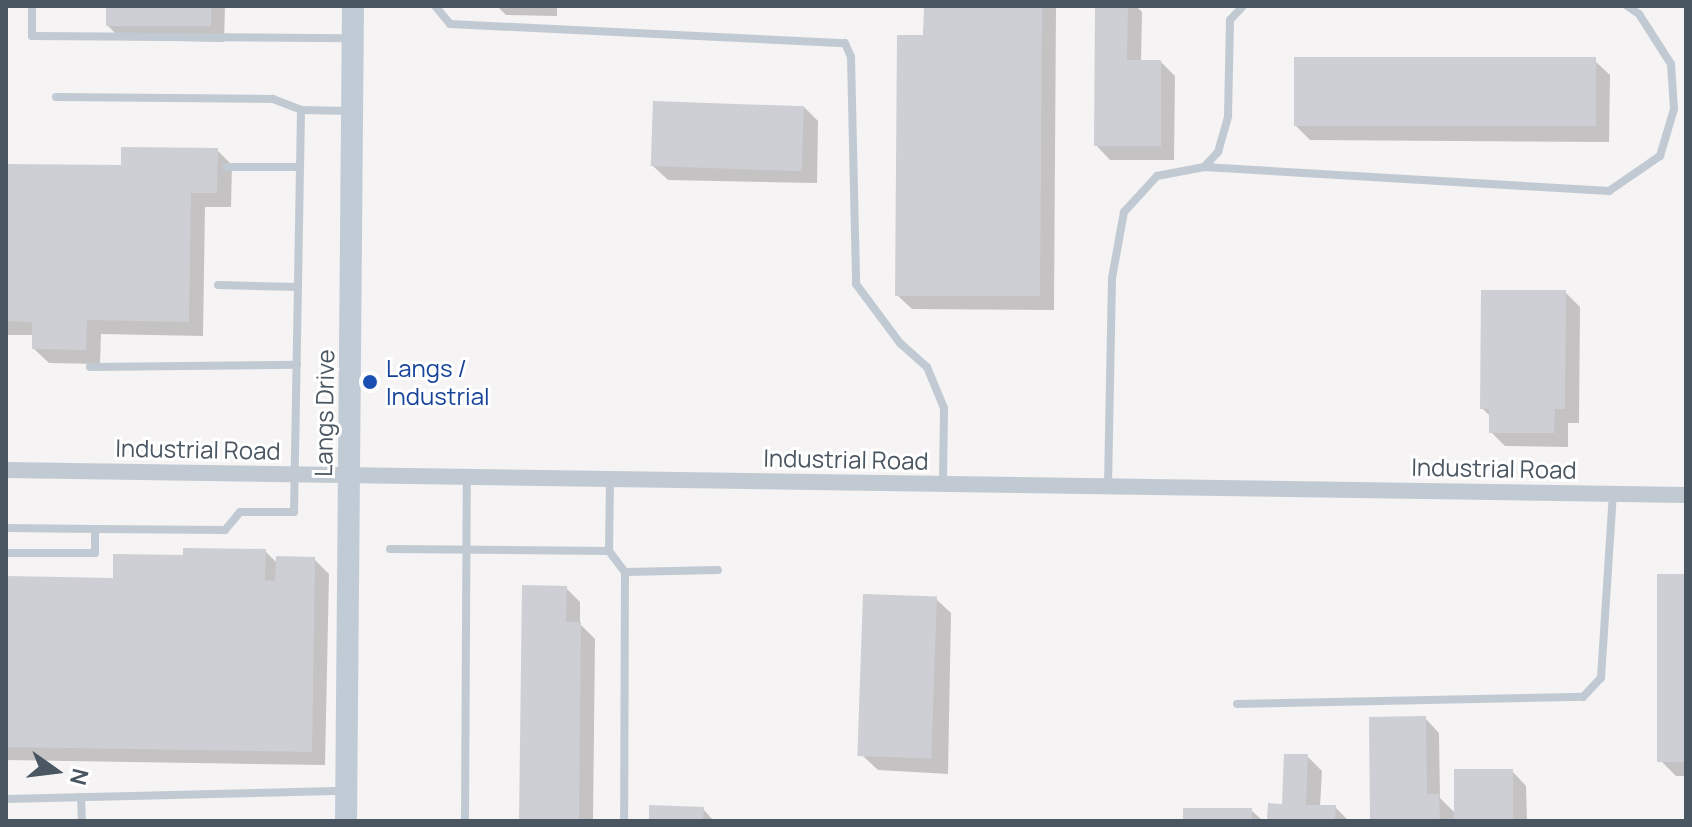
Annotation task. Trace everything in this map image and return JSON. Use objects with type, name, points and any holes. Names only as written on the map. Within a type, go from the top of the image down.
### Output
[{"type":"street","name":"Langs Drive","points":[[346,821],[353,6]]},
{"type":"street","name":"Industrial Road","points":[[6,470],[1686,495]]},
{"type":"lane","points":[[32,6],[32,36],[353,38]]},
{"type":"lane","points":[[435,6],[450,24],[845,43],[851,57],[856,284],[900,343],[927,367],[944,408],[943,484]]},
{"type":"lane","points":[[1204,167],[1218,152],[1228,116],[1230,20],[1243,6]]},
{"type":"lane","points":[[1108,486],[1112,278],[1124,212],[1157,176],[1204,167],[1609,191],[1660,156],[1674,109],[1671,64],[1639,14],[1627,6]]},
{"type":"lane","points":[[56,97],[273,99],[301,110],[352,111]]},
{"type":"lane","points":[[6,528],[225,530],[240,512],[294,512],[301,110]]},
{"type":"lane","points":[[226,167],[300,167]]},
{"type":"lane","points":[[218,285],[298,287]]},
{"type":"lane","points":[[90,367],[297,365]]},
{"type":"lane","points":[[465,821],[467,477]]},
{"type":"lane","points":[[610,479],[609,551],[625,572],[624,821]]},
{"type":"lane","points":[[1237,704],[1583,697],[1601,678],[1613,493]]},
{"type":"lane","points":[[6,553],[95,553],[95,529]]},
{"type":"lane","points":[[390,549],[466,547],[609,551]]},
{"type":"lane","points":[[625,572],[718,570]]},
{"type":"lane","points":[[6,799],[346,791]]},
{"type":"lane","points":[[81,797],[82,821]]},
{"type":"building","points":[[106,6],[211,6],[211,26],[106,26]]},
{"type":"building","points":[[924,6],[1042,6],[1040,296],[895,296],[897,35],[923,35]]},
{"type":"building","points":[[1095,6],[1128,6],[1127,60],[1161,60],[1161,146],[1094,146]]},
{"type":"building","points":[[1294,57],[1596,57],[1596,126],[1294,126]]},
{"type":"building","points":[[653,101],[804,106],[802,171],[651,166]]},
{"type":"building","points":[[121,147],[218,148],[217,193],[191,193],[189,322],[87,320],[86,350],[32,349],[32,322],[6,321],[6,164],[121,165]]},
{"type":"building","points":[[1481,290],[1566,290],[1565,409],[1555,409],[1554,433],[1489,433],[1489,409],[1480,409]]},
{"type":"building","points":[[183,548],[266,549],[265,580],[275,581],[276,556],[315,557],[312,752],[6,747],[6,576],[113,578],[113,554],[183,555]]},
{"type":"building","points":[[1657,574],[1686,574],[1686,762],[1657,762]]},
{"type":"building","points":[[522,585],[567,586],[566,622],[581,622],[579,821],[519,821]]},
{"type":"building","points":[[863,594],[937,597],[931,758],[857,756]]},
{"type":"building","points":[[1426,716],[1427,794],[1439,794],[1440,821],[1370,821],[1369,717]]},
{"type":"building","points":[[1284,754],[1308,754],[1306,805],[1336,805],[1335,821],[1267,821],[1268,803],[1282,804]]},
{"type":"building","points":[[1454,769],[1513,769],[1513,821],[1454,821]]},
{"type":"building","points":[[649,805],[704,807],[703,821],[649,821]]},
{"type":"building","points":[[1183,808],[1252,808],[1252,821],[1183,821]]},
{"type":"place","name":"Langs / Industrial","points":[[370,382]]}]
